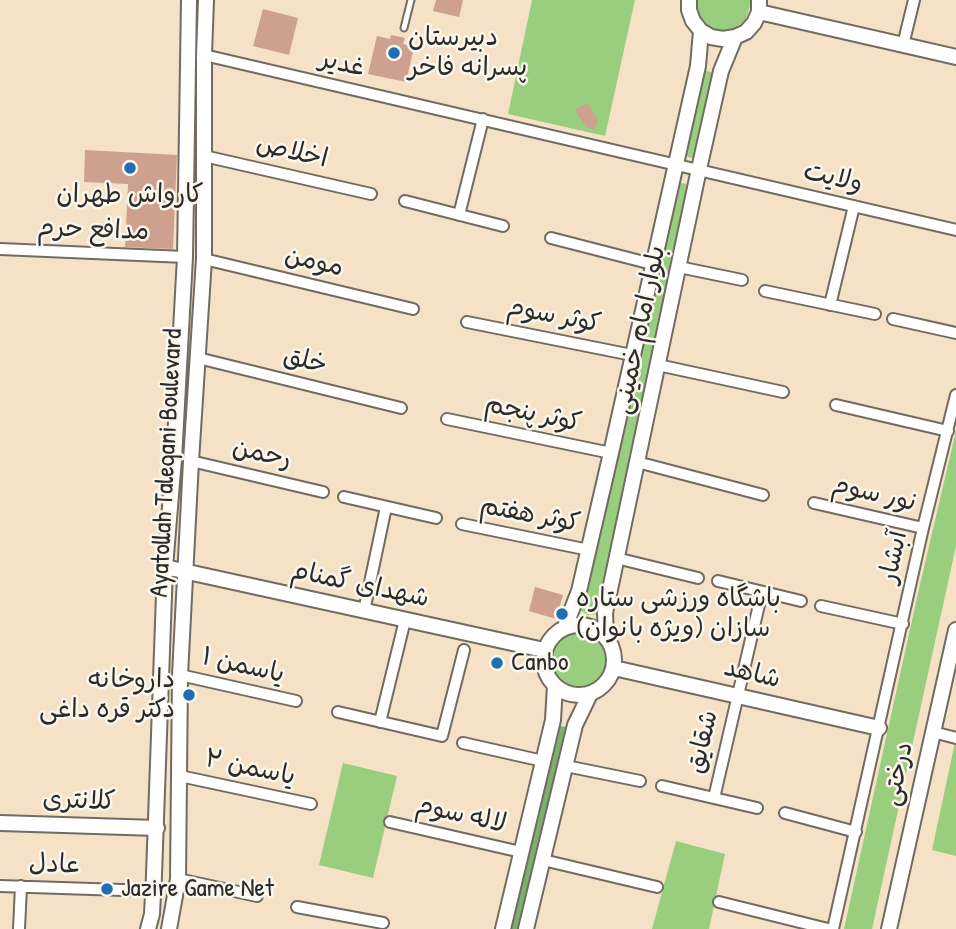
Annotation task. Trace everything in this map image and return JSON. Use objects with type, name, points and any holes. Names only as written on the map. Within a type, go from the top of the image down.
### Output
[{"type":"street","points":[[148,929],[152,914],[157,828],[165,568],[185,257],[189,0]]},
{"type":"street","name":"Ayatollah Taleqani Boulevard","points":[[169,929],[178,879],[180,675],[204,259],[206,0]]},
{"type":"street","points":[[689,0],[693,21],[701,31],[717,39],[735,37],[746,32],[754,23],[759,6],[956,57]]},
{"type":"street","points":[[903,45],[914,0]]},
{"type":"street","name":"بلوار امام خمینی","points":[[565,627],[579,591],[589,550],[698,66],[701,31]]},
{"type":"street","name":"بلوار امام خمینی","points":[[606,636],[605,613],[699,169],[721,71],[735,37]]},
{"type":"street","name":"غدیر","points":[[204,55],[676,164]]},
{"type":"street","points":[[698,66],[705,59],[711,60],[719,65],[721,71]]},
{"type":"street","points":[[459,215],[483,120]]},
{"type":"street","name":"اخلاص","points":[[204,156],[371,194]]},
{"type":"street","name":"ولایت","points":[[676,164],[956,230]]},
{"type":"street","points":[[405,201],[503,226]]},
{"type":"street","points":[[830,305],[855,206]]},
{"type":"street","points":[[551,239],[652,264]]},
{"type":"street","name":"مدافع حرم","points":[[0,249],[185,257]]},
{"type":"street","name":"مومن","points":[[204,259],[413,309]]},
{"type":"street","points":[[679,267],[742,280]]},
{"type":"street","points":[[765,291],[875,314]]},
{"type":"street","points":[[893,319],[956,333]]},
{"type":"street","name":"کوثر سوم","points":[[467,322],[632,355]]},
{"type":"street","name":"خلق","points":[[198,358],[401,408]]},
{"type":"street","points":[[658,365],[783,392]]},
{"type":"street","name":"آبشار","points":[[879,728],[923,528],[956,395]]},
{"type":"street","points":[[836,405],[948,431]]},
{"type":"street","name":"کوثر پنجم","points":[[447,419],[611,453]]},
{"type":"street","name":"رحمن","points":[[191,461],[323,492]]},
{"type":"street","points":[[637,462],[763,495]]},
{"type":"street","points":[[344,497],[436,518]]},
{"type":"street","name":"نور سوم","points":[[814,503],[923,528]]},
{"type":"street","points":[[364,611],[386,507]]},
{"type":"street","name":"کوثر هفتم","points":[[462,524],[589,550]]},
{"type":"street","points":[[616,558],[698,578]]},
{"type":"street","name":"شهدای گمنام","points":[[165,568],[544,650]]},
{"type":"street","points":[[718,582],[802,601]]},
{"type":"street","name":"شقایق","points":[[714,798],[762,592]]},
{"type":"street","points":[[821,606],[903,624]]},
{"type":"street","points":[[380,722],[405,620]]},
{"type":"street","points":[[587,625],[606,636],[612,646],[614,668],[601,688],[590,694],[577,695],[565,693],[555,686],[544,670],[544,650],[556,632],[565,627],[587,625]]},
{"type":"street","name":"درختی","points":[[889,929],[956,630]]},
{"type":"street","points":[[338,712],[442,736],[464,650]]},
{"type":"street","name":"شاهد","points":[[614,668],[879,728]]},
{"type":"street","name":"یاسمن ۱","points":[[180,675],[296,701]]},
{"type":"street","points":[[503,929],[553,720],[555,686]]},
{"type":"street","points":[[526,929],[575,725],[590,694]]},
{"type":"street","name":"درختی","points":[[831,929],[879,728]]},
{"type":"street","points":[[933,732],[956,738]]},
{"type":"street","points":[[463,743],[543,761]]},
{"type":"street","points":[[566,766],[640,781]]},
{"type":"street","name":"یاسمن ۲","points":[[180,776],[311,804]]},
{"type":"street","points":[[662,786],[757,808]]},
{"type":"street","points":[[785,813],[856,832]]},
{"type":"street","name":"لاله سوم","points":[[390,822],[521,852]]},
{"type":"street","name":"کلانتری","points":[[0,823],[157,828]]},
{"type":"street","points":[[543,860],[657,887]]},
{"type":"street","points":[[178,879],[257,896]]},
{"type":"street","name":"عادل","points":[[0,886],[153,891]]},
{"type":"street","points":[[19,929],[21,886]]},
{"type":"street","points":[[719,902],[831,929]]},
{"type":"street","points":[[297,907],[383,923]]},
{"type":"street","points":[[333,929],[336,915]]},
{"type":"lane","points":[[404,28],[411,0]]},
{"type":"green space","points":[[532,0],[635,0],[605,136],[508,114]]},
{"type":"green space","points":[[696,0],[751,0],[751,3],[745,21],[729,31],[719,31],[704,23],[698,16]]},
{"type":"green space","points":[[703,70],[711,72],[713,76],[695,157],[690,158],[684,154]]},
{"type":"green space","points":[[678,184],[689,186],[601,611],[587,615],[578,608]]},
{"type":"green space","points":[[956,431],[956,546],[872,929],[844,929],[918,593]]},
{"type":"green space","points":[[574,632],[584,632],[599,640],[605,649],[605,671],[599,680],[584,688],[574,688],[556,676],[551,665],[551,655],[563,637]]},
{"type":"green space","points":[[559,726],[567,727],[569,732],[520,929],[509,929]]},
{"type":"green space","points":[[956,738],[956,856],[932,850]]},
{"type":"green space","points":[[343,763],[397,776],[373,878],[319,865]]},
{"type":"green space","points":[[676,841],[725,854],[709,929],[652,929]]},
{"type":"building","points":[[436,0],[463,0],[459,17],[433,11]]},
{"type":"building","points":[[263,9],[298,18],[289,55],[253,46]]},
{"type":"building","points":[[391,35],[405,38],[403,44],[414,47],[406,82],[368,74],[377,36],[390,39]]},
{"type":"building","points":[[587,103],[598,120],[595,130],[586,127],[575,110]]},
{"type":"building","points":[[85,150],[177,155],[173,249],[125,247],[128,184],[84,182]]},
{"type":"building","points":[[535,587],[563,595],[556,619],[529,611]]},
{"type":"place","name":"دبیرستان پسرانه فاخر","points":[[394,53]]},
{"type":"place","name":"کارواش طهران","points":[[130,168]]},
{"type":"place","name":"باشگاه ورزشی ستاره سازان (ویژه بانوان)","points":[[562,614]]},
{"type":"place","name":"Canbo","points":[[497,663]]},
{"type":"place","name":"داروخانه دکتر قره داغی","points":[[189,695]]},
{"type":"place","name":"Jazire Game Net","points":[[107,889]]}]
